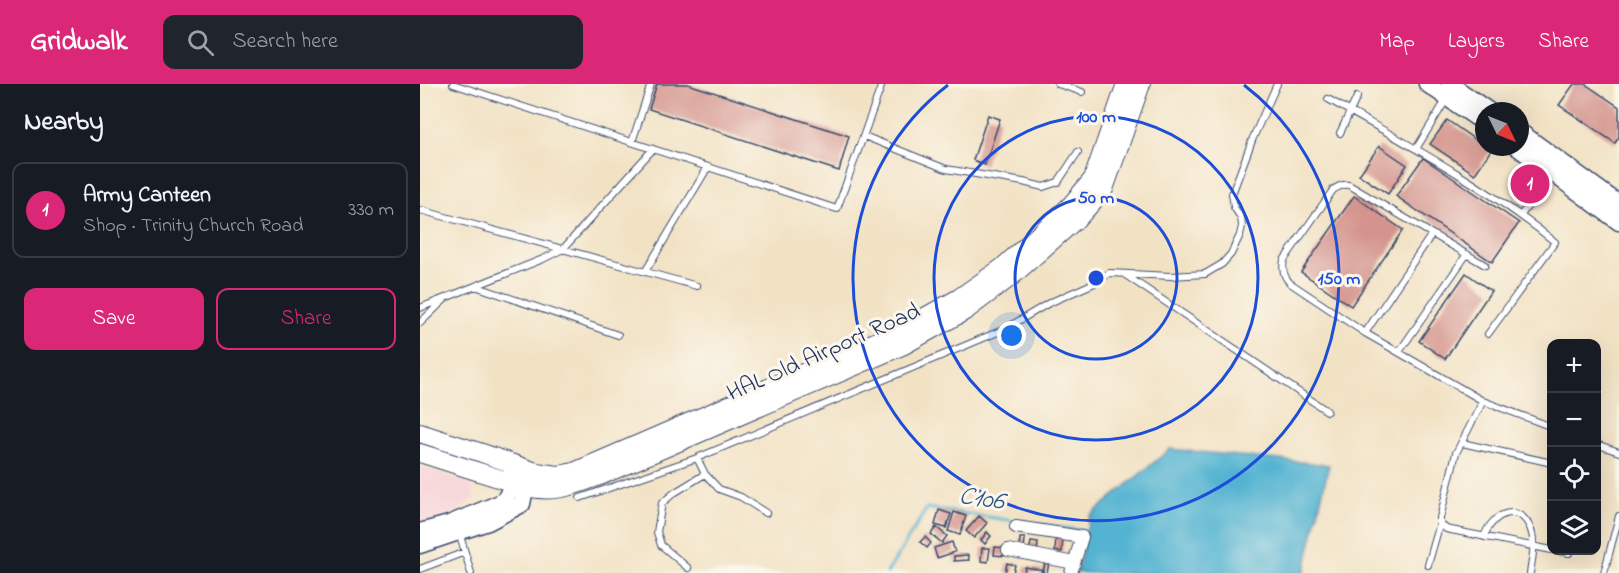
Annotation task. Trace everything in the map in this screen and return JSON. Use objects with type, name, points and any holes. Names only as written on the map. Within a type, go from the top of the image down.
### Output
[{"type":"main road","name":"HAL Old Airport Road","points":[[420,453],[520,476],[536,472],[558,475],[574,472],[896,333],[959,298],[1002,268],[1070,206],[1094,179],[1126,84]]},
{"type":"main road","name":"HAL Old Airport Road","points":[[420,433],[520,476],[534,489],[563,490],[904,345],[965,311],[1012,276],[1080,216],[1104,189],[1141,84]]},
{"type":"main road","points":[[1427,84],[1449,91],[1475,104]]},
{"type":"main road","points":[[1449,91],[1475,115]]},
{"type":"main road","points":[[1529,139],[1619,204]]},
{"type":"main road","points":[[1529,156],[1619,222]]},
{"type":"main road","points":[[420,545],[488,522],[522,504],[520,476]]},
{"type":"main road","points":[[420,532],[449,524],[500,503],[507,499],[520,476]]},
{"type":"street","points":[[1008,550],[1073,568],[1082,537],[1016,527]]},
{"type":"lane","points":[[453,84],[837,209],[882,84]]},
{"type":"lane","points":[[632,142],[651,84]]},
{"type":"lane","points":[[1058,84],[1082,92]]},
{"type":"lane","points":[[580,498],[697,458],[1005,329],[1049,303],[1099,281],[1109,273],[1171,276],[1205,274],[1222,264],[1231,254],[1242,226],[1241,218],[1234,207],[1232,194],[1277,84]]},
{"type":"lane","points":[[1416,149],[1449,91]]},
{"type":"lane","points":[[1340,133],[1357,97]]},
{"type":"lane","points":[[1328,99],[1416,149],[1521,215],[1556,242],[1488,334]]},
{"type":"lane","points":[[864,136],[946,169],[1043,187],[1058,182],[1078,152]]},
{"type":"lane","points":[[420,308],[543,260],[563,249],[653,148]]},
{"type":"lane","points":[[645,272],[708,167]]},
{"type":"lane","points":[[1521,215],[1553,173]]},
{"type":"lane","points":[[1485,265],[1345,184],[1334,190],[1284,260],[1284,275],[1290,283],[1365,333],[1483,401],[1547,425]]},
{"type":"lane","points":[[420,210],[697,286]]},
{"type":"lane","points":[[1365,333],[1432,234]]},
{"type":"lane","points":[[1399,352],[1467,254]]},
{"type":"lane","points":[[1122,273],[1327,411]]},
{"type":"lane","points":[[475,286],[618,335]]},
{"type":"lane","points":[[420,323],[448,297]]},
{"type":"lane","points":[[1428,565],[1453,463],[1483,401]]},
{"type":"lane","points":[[1462,443],[1547,462]]},
{"type":"lane","points":[[1601,446],[1619,452]]},
{"type":"lane","points":[[697,458],[705,474],[719,489],[741,497],[766,513]]},
{"type":"lane","points":[[688,568],[661,545],[657,532],[662,503],[705,474]]},
{"type":"lane","points":[[1484,537],[1486,530],[1501,515],[1512,513],[1526,519],[1534,546],[1530,573]]},
{"type":"lane","points":[[1604,573],[1619,516]]},
{"type":"lane","points":[[1440,523],[1446,529],[1547,549]]},
{"type":"lane","points":[[459,532],[471,573]]},
{"type":"lane","points":[[420,569],[465,552]]},
{"type":"shaded area","points":[[420,467],[471,482],[475,496],[457,514],[420,525]]},
{"type":"water","points":[[1170,449],[1329,465],[1304,573],[1077,573],[1090,516]]},
{"type":"building","points":[[657,84],[688,84],[849,136],[839,171],[649,109]]},
{"type":"building","points":[[1574,84],[1585,84],[1619,107],[1619,137],[1615,143],[1559,105]]},
{"type":"building","points":[[988,115],[1000,119],[985,165],[973,160]]},
{"type":"building","points":[[1447,120],[1475,140],[1475,156],[1487,156],[1475,174],[1430,144]]},
{"type":"building","points":[[1379,146],[1407,165],[1388,194],[1359,175]]},
{"type":"building","points":[[1423,158],[1519,223],[1492,262],[1396,196]]},
{"type":"building","points":[[1354,196],[1403,230],[1351,306],[1301,272]]},
{"type":"building","points":[[1466,273],[1491,291],[1445,359],[1419,341]]},
{"type":"building","points":[[939,510],[951,514],[946,528],[935,525]]},
{"type":"building","points":[[954,512],[966,516],[960,535],[948,531]]},
{"type":"building","points":[[979,516],[987,523],[974,538],[966,531]]},
{"type":"building","points":[[936,527],[947,536],[942,543],[931,534]]},
{"type":"building","points":[[987,532],[991,536],[985,544],[981,540]]},
{"type":"building","points":[[1056,536],[1063,536],[1062,552],[1055,551]]},
{"type":"building","points":[[925,537],[931,543],[927,548],[920,542]]},
{"type":"building","points":[[1020,538],[1025,538],[1024,550],[1019,549]]},
{"type":"building","points":[[952,542],[955,552],[937,558],[934,548]]},
{"type":"building","points":[[1031,542],[1038,543],[1037,553],[1029,552]]},
{"type":"building","points":[[995,547],[1005,548],[1004,556],[994,555]]},
{"type":"building","points":[[982,548],[990,548],[988,562],[981,561]]},
{"type":"building","points":[[968,555],[969,560],[954,561],[954,556]]},
{"type":"building","points":[[1045,562],[1049,563],[1047,573],[1043,573]]},
{"type":"building","points":[[1007,563],[1015,565],[1013,573],[1005,573]]},
{"type":"building","points":[[1025,567],[1042,570],[1041,573],[1024,573]]},
{"type":"waterway","name":"C106","points":[[887,573],[927,508],[1090,532]]},
{"type":"place","name":"Army Canteen","points":[[1530,184]]}]
